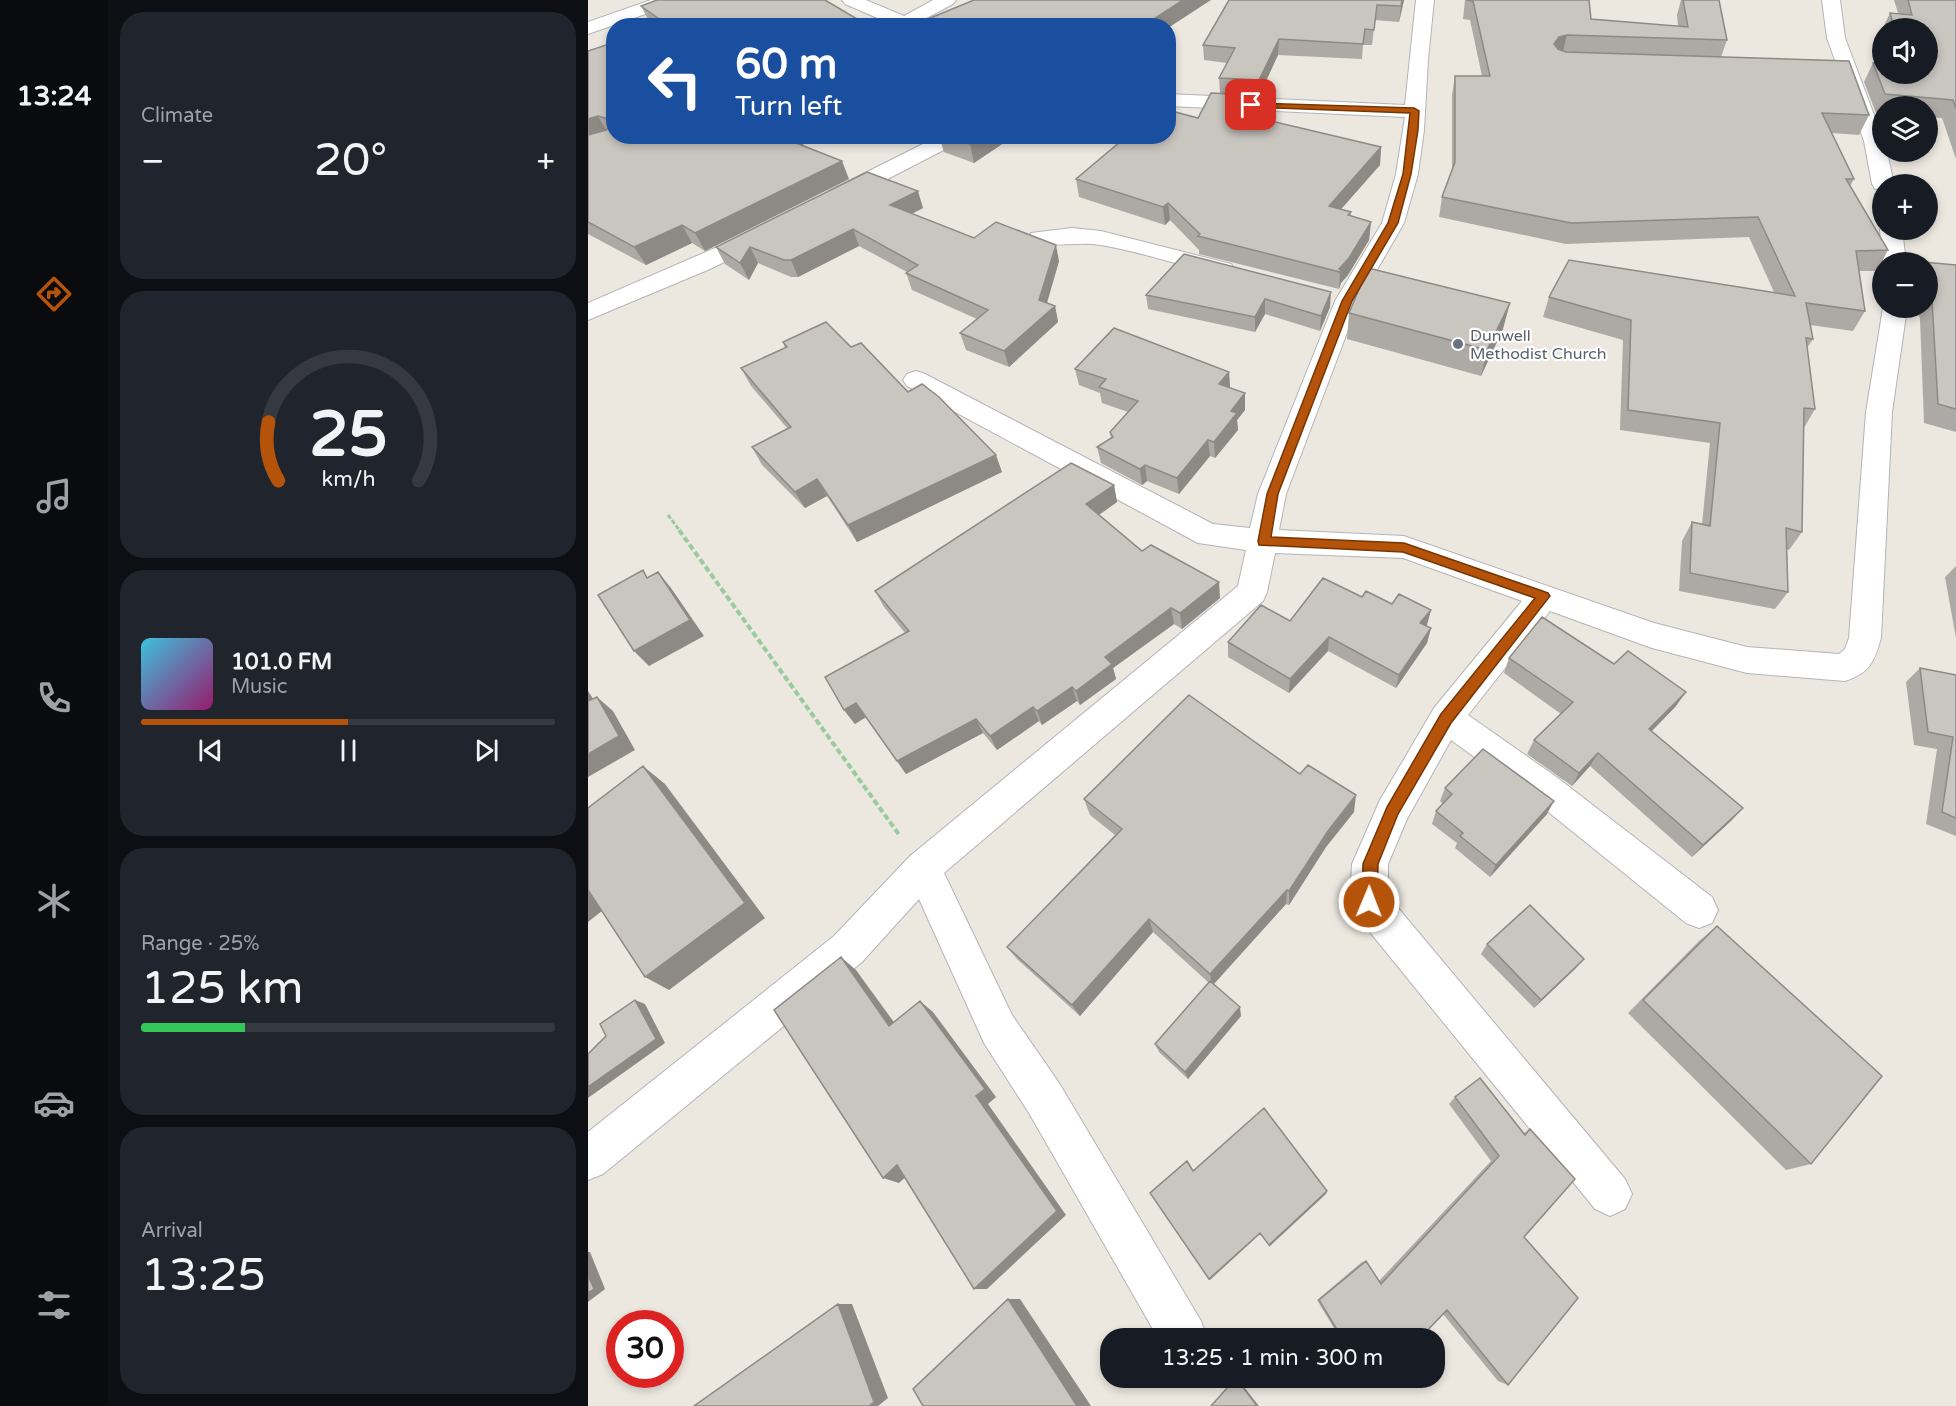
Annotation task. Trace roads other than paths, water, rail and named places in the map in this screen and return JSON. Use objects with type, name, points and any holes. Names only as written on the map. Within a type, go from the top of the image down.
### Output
[{"type":"street","points":[[617,18],[668,0]]},
{"type":"street","points":[[851,0],[894,18]]},
{"type":"street","points":[[918,18],[947,0]]},
{"type":"street","points":[[588,1159],[848,949],[923,868],[1252,592],[1272,494],[1336,298],[1393,223],[1407,174],[1414,130],[1425,0]]},
{"type":"street","points":[[1831,0],[1836,38],[1874,141],[1881,174]]},
{"type":"street","points":[[588,28],[606,22]]},
{"type":"street","points":[[1823,70],[1846,70]]},
{"type":"street","points":[[1176,101],[1205,104],[1414,111]]},
{"type":"street","points":[[819,206],[940,144]]},
{"type":"street","points":[[588,312],[702,264],[776,227]]},
{"type":"street","points":[[1039,238],[1072,235],[1101,238],[1246,275]]},
{"type":"street","points":[[916,380],[1208,535],[1264,541],[1404,547],[1652,635],[1747,660],[1845,668],[1859,657],[1865,638],[1879,412],[1893,318]]},
{"type":"street","points":[[1544,596],[1446,718],[1392,811],[1370,864],[1369,902],[1610,1194]]},
{"type":"street","points":[[1446,718],[1538,783],[1699,910]]},
{"type":"street","points":[[923,868],[998,1029],[1044,1098],[1178,1328]]},
{"type":"place","name":"Dunwell Methodist Church","points":[[1458,344]]}]
